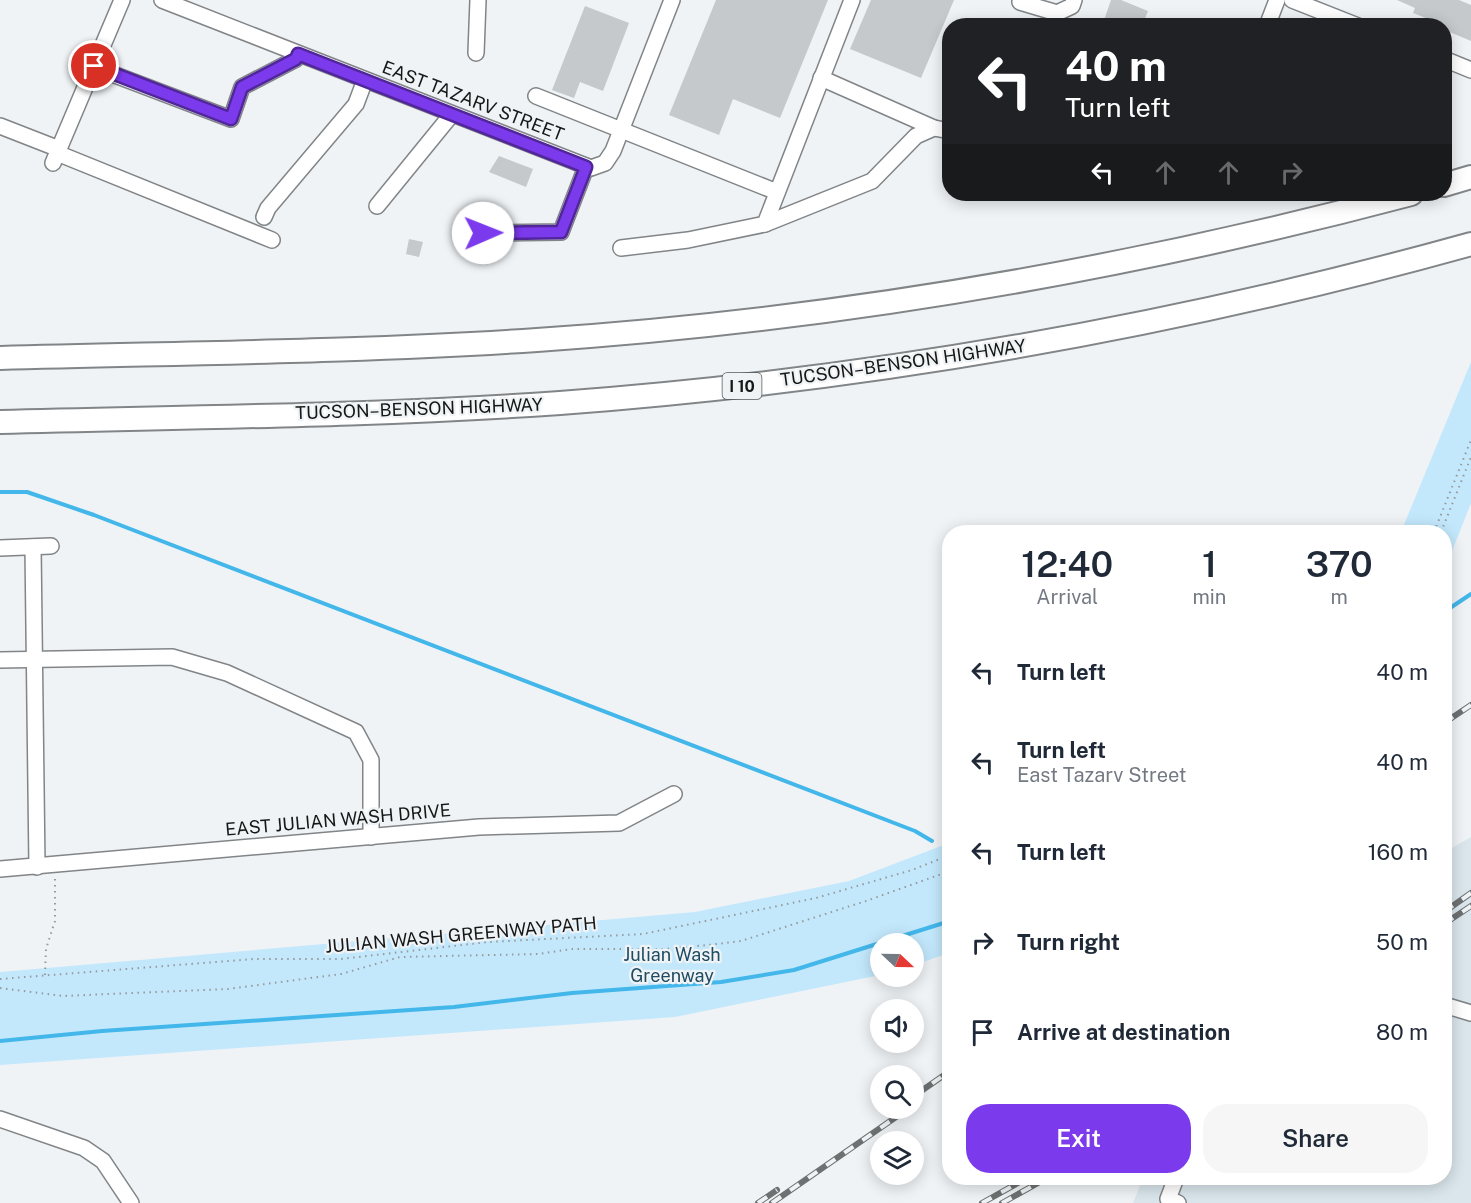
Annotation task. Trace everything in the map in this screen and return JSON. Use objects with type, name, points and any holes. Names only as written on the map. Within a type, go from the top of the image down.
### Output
[{"type":"highway","points":[[1452,182],[1471,177]]},
{"type":"highway","points":[[0,358],[459,344],[538,340],[735,322],[923,297],[1084,270],[1225,240],[1383,201]]},
{"type":"highway","name":"TUCSON–BENSON HIGHWAY","points":[[0,422],[489,407],[795,380],[974,354],[1139,324],[1309,286],[1471,244]]},
{"type":"street","points":[[56,155],[122,0]]},
{"type":"street","name":"EAST TAZARV STREET","points":[[162,0],[586,167]]},
{"type":"street","points":[[476,53],[478,0]]},
{"type":"street","points":[[483,233],[561,232],[586,167],[598,167],[605,163],[621,129],[672,0]]},
{"type":"street","points":[[765,224],[852,0]]},
{"type":"street","points":[[1020,2],[1057,13],[1072,6],[1074,0]]},
{"type":"street","points":[[1270,18],[1277,0]]},
{"type":"street","points":[[1293,0],[1338,18]]},
{"type":"street","points":[[94,66],[231,119],[242,87],[296,59],[298,54]]},
{"type":"street","points":[[1452,63],[1471,70]]},
{"type":"street","points":[[821,78],[942,129]]},
{"type":"street","points":[[264,217],[268,208],[356,104],[365,80]]},
{"type":"street","points":[[536,96],[777,192]]},
{"type":"street","points":[[377,206],[452,114]]},
{"type":"street","points":[[0,126],[56,155],[272,240]]},
{"type":"street","points":[[621,248],[688,240],[765,224],[872,181],[916,136],[942,129]]},
{"type":"street","points":[[0,548],[51,546]]},
{"type":"street","points":[[33,547],[38,867]]},
{"type":"street","points":[[0,660],[172,657],[227,673],[356,732],[371,760],[371,837]]},
{"type":"street","name":"EAST JULIAN WASH DRIVE","points":[[0,869],[479,827],[619,823],[674,794]]},
{"type":"street","points":[[1452,1007],[1471,1013]]},
{"type":"street","points":[[0,1119],[84,1148],[103,1161],[131,1203]]},
{"type":"street","points":[[1173,1185],[1168,1199],[1178,1203]]},
{"type":"path","points":[[1437,525],[1471,440]]},
{"type":"path","points":[[1444,525],[1471,458]]},
{"type":"path","name":"JULIAN WASH GREENWAY PATH","points":[[0,979],[254,959],[341,959],[488,942],[643,934],[816,898],[912,870],[942,858]]},
{"type":"path","points":[[45,975],[46,950],[55,921],[55,865]]},
{"type":"path","name":"JULIAN WASH GREENWAY PATH","points":[[0,988],[63,996],[228,989],[341,974],[400,957],[538,954],[572,949],[664,949],[708,945],[741,941],[942,875]]},
{"type":"shaded area","points":[[1471,837],[1471,1203],[1133,1203],[1140,1185],[1452,1185],[1452,848]]},
{"type":"green space","points":[[1471,362],[1471,503],[1452,551],[1452,525],[1404,525]]},
{"type":"green space","name":"Julian Wash Greenway","points":[[942,846],[942,955],[924,962],[924,933],[870,933],[870,977],[675,1017],[0,1065],[0,972],[695,912],[849,881]]},
{"type":"building","points":[[716,0],[828,0],[780,118],[733,99],[719,135],[669,115]]},
{"type":"building","points":[[871,0],[954,0],[946,18],[942,18],[942,28],[921,78],[850,49]]},
{"type":"building","points":[[1111,0],[1121,0],[1148,11],[1145,18],[1105,18]]},
{"type":"building","points":[[1397,0],[1459,0],[1471,5],[1471,41],[1452,33],[1452,18],[1426,18],[1413,13],[1415,8]]},
{"type":"building","points":[[585,6],[629,23],[603,91],[580,82],[574,98],[552,90]]},
{"type":"building","points":[[499,156],[533,169],[526,187],[489,172]]},
{"type":"building","points":[[409,239],[423,242],[419,257],[406,254]]},
{"type":"waterway","points":[[0,492],[27,492],[94,515],[915,831],[932,841]]},
{"type":"waterway","points":[[1452,607],[1471,594]]},
{"type":"waterway","points":[[0,1041],[102,1031],[454,1007],[572,993],[721,982],[794,970],[942,924]]},
{"type":"railway","points":[[1452,718],[1471,705]]},
{"type":"railway","points":[[1452,906],[1471,893]]},
{"type":"railway","points":[[1452,919],[1471,906]]},
{"type":"railway","points":[[924,1089],[942,1077]]},
{"type":"railway","points":[[772,1203],[893,1119]]},
{"type":"railway","points":[[982,1203],[1014,1185]]},
{"type":"railway","points":[[1002,1203],[1034,1185]]},
{"type":"railway","points":[[758,1203],[777,1190]]},
{"type":"route","points":[[94,66],[231,119],[242,87],[296,59],[298,54],[586,167],[561,232],[483,233]]}]
